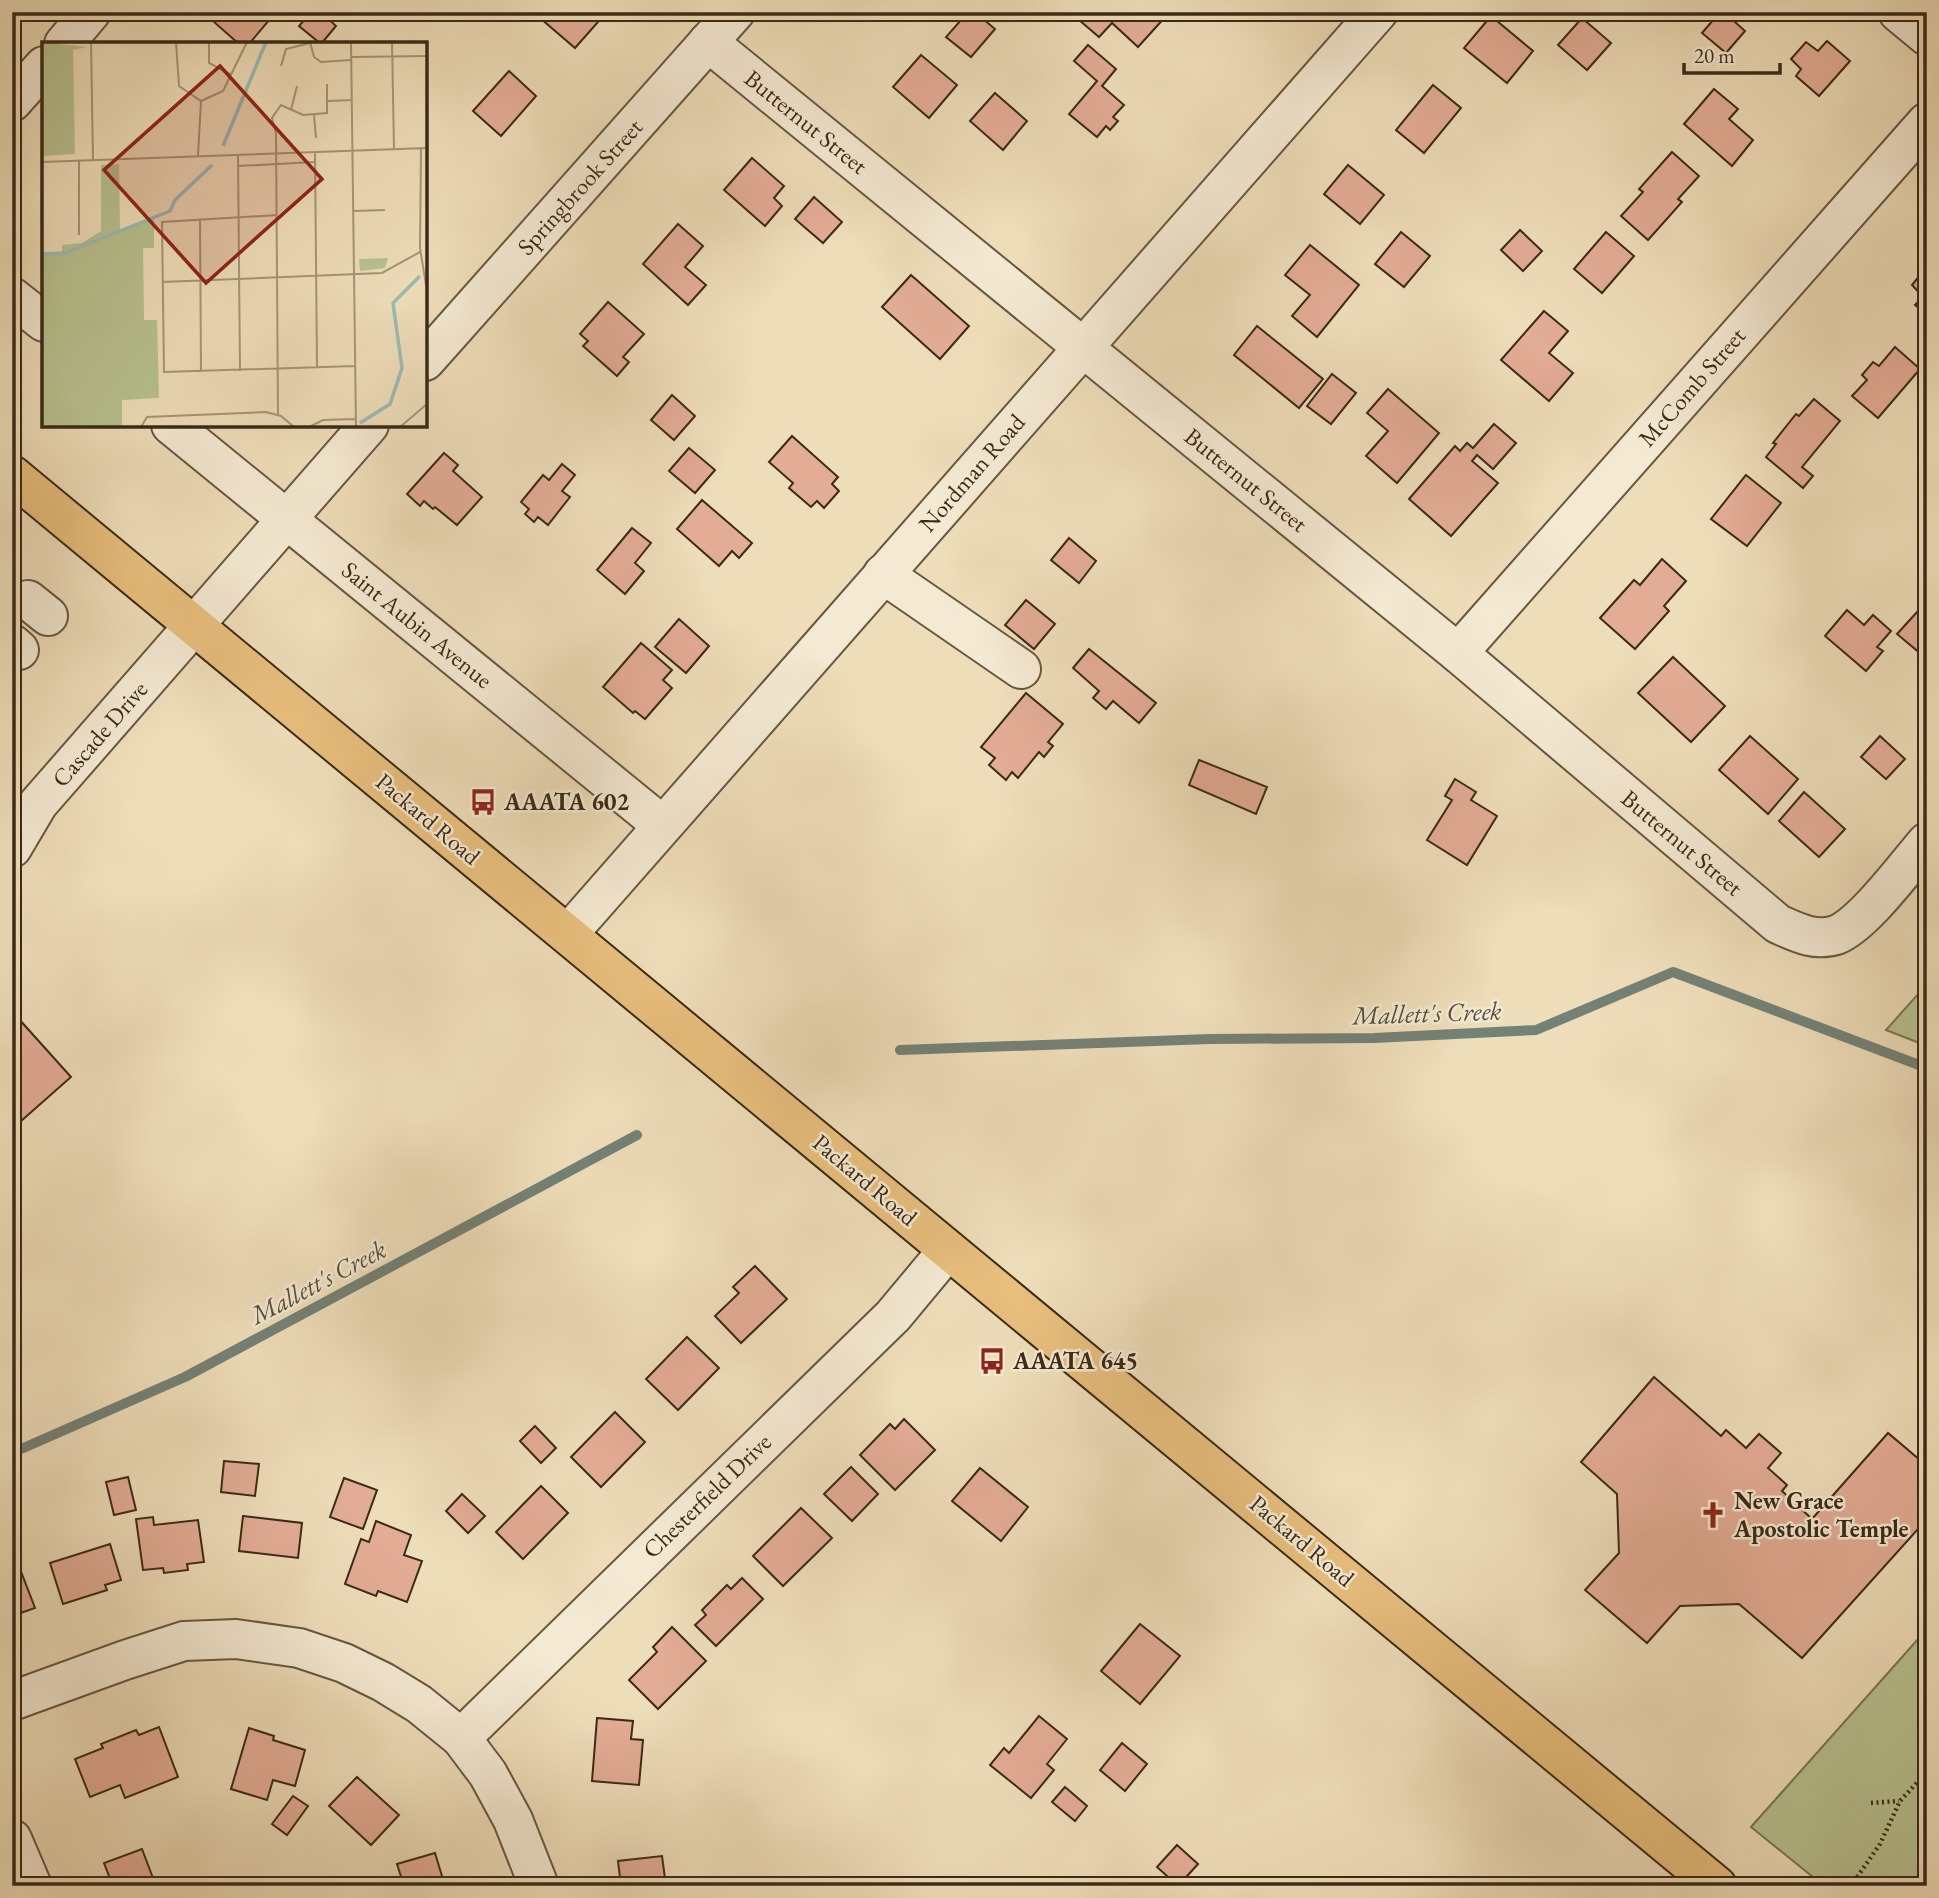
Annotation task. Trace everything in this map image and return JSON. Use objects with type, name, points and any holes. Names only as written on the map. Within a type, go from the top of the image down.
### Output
[{"type":"main road","name":"Packard Road","points":[[12,475],[1717,1886]]},
{"type":"street","points":[[66,42],[91,12]]},
{"type":"street","name":"Springbrook Street","points":[[427,359],[735,12]]},
{"type":"street","name":"Nordman Road","points":[[568,934],[1378,12]]},
{"type":"street","points":[[1898,12],[1927,36]]},
{"type":"street","name":"Butternut Street","points":[[708,42],[1458,653],[1778,924],[1807,937],[1836,935],[1860,919],[1927,842]]},
{"type":"street","points":[[12,102],[42,68]]},
{"type":"street","name":"McComb Street","points":[[1458,653],[1927,122]]},
{"type":"street","points":[[12,297],[42,320]]},
{"type":"street","name":"Saint Aubin Avenue","points":[[173,427],[662,825]]},
{"type":"street","points":[[195,625],[367,427]]},
{"type":"street","points":[[883,574],[1021,670]]},
{"type":"street","name":"Cascade Drive","points":[[12,848],[38,804],[195,625]]},
{"type":"street","name":"Chesterfield Drive","points":[[461,1738],[893,1316],[948,1250]]},
{"type":"street","points":[[12,1701],[184,1641],[236,1639],[299,1648],[344,1663],[419,1704],[461,1738],[488,1773],[513,1820],[539,1886]]},
{"type":"street","points":[[12,1839],[32,1886]]},
{"type":"path","points":[[1851,1886],[1880,1844],[1900,1801],[1927,1772]]},
{"type":"path","points":[[1871,1803],[1900,1801]]},
{"type":"green space","points":[[1927,984],[1927,1046],[1886,1030]]},
{"type":"green space","points":[[1927,1629],[1927,1886],[1824,1886],[1751,1827]]},
{"type":"building","points":[[222,12],[276,12],[251,42],[237,42],[214,22]]},
{"type":"building","points":[[311,12],[321,12],[336,26],[323,42],[319,42],[299,26]]},
{"type":"building","points":[[533,12],[582,12],[598,22],[575,48]]},
{"type":"building","points":[[968,12],[975,12],[995,29],[971,57],[946,37]]},
{"type":"building","points":[[1086,12],[1164,12],[1167,15],[1138,47],[1112,23],[1099,37],[1079,20]]},
{"type":"building","points":[[1720,12],[1724,12],[1745,31],[1726,53],[1702,33]]},
{"type":"building","points":[[1491,16],[1533,51],[1507,83],[1464,48]]},
{"type":"building","points":[[1582,18],[1611,43],[1587,70],[1558,45]]},
{"type":"building","points":[[1827,41],[1850,61],[1819,96],[1796,76],[1801,69],[1791,59],[1806,42],[1818,51]]},
{"type":"building","points":[[1088,45],[1116,69],[1102,86],[1124,105],[1113,117],[1118,121],[1110,130],[1106,126],[1097,137],[1069,114],[1097,81],[1074,61]]},
{"type":"building","points":[[921,55],[957,85],[929,118],[893,87]]},
{"type":"building","points":[[509,71],[536,96],[501,136],[473,111]]},
{"type":"building","points":[[1433,85],[1461,108],[1424,153],[1396,130]]},
{"type":"building","points":[[1714,89],[1738,109],[1729,119],[1753,140],[1732,166],[1684,124]]},
{"type":"building","points":[[995,93],[1027,121],[1003,150],[970,121]]},
{"type":"building","points":[[1672,152],[1699,176],[1678,199],[1682,202],[1648,240],[1621,216],[1643,192],[1639,189]]},
{"type":"building","points":[[752,158],[784,186],[774,198],[782,206],[765,226],[724,190]]},
{"type":"building","points":[[1348,165],[1384,195],[1360,224],[1324,194]]},
{"type":"building","points":[[814,197],[842,222],[823,243],[795,219]]},
{"type":"building","points":[[678,224],[703,246],[685,267],[706,285],[688,305],[643,264]]},
{"type":"building","points":[[1520,230],[1542,251],[1523,271],[1501,250]]},
{"type":"building","points":[[1401,232],[1430,256],[1404,287],[1375,264]]},
{"type":"building","points":[[1606,232],[1634,256],[1602,293],[1574,269]]},
{"type":"building","points":[[1310,245],[1359,285],[1317,337],[1292,316],[1310,295],[1285,275]]},
{"type":"building","points":[[1925,269],[1927,315],[1915,305],[1923,297],[1912,285]]},
{"type":"building","points":[[911,275],[969,326],[940,359],[882,307]]},
{"type":"building","points":[[608,302],[644,334],[623,357],[629,362],[617,376],[583,346],[588,341],[580,334]]},
{"type":"building","points":[[1544,311],[1568,331],[1549,353],[1573,373],[1549,401],[1501,360]]},
{"type":"building","points":[[1257,326],[1323,379],[1299,408],[1234,355]]},
{"type":"building","points":[[1895,347],[1920,369],[1878,418],[1852,396],[1867,380],[1862,375],[1873,362],[1879,366]]},
{"type":"building","points":[[1332,374],[1356,393],[1331,424],[1307,406]]},
{"type":"building","points":[[1388,389],[1439,433],[1397,483],[1366,456],[1388,431],[1367,413]]},
{"type":"building","points":[[672,395],[695,416],[674,440],[651,420]]},
{"type":"building","points":[[1814,399],[1840,421],[1802,467],[1813,476],[1803,488],[1766,457],[1776,444],[1773,443],[1796,414],[1799,416]]},
{"type":"building","points":[[1494,424],[1516,443],[1493,469],[1477,455],[1472,461],[1498,483],[1451,536],[1409,499],[1455,446],[1460,451],[1467,443],[1473,448]]},
{"type":"building","points":[[792,436],[838,477],[832,484],[839,491],[824,508],[817,501],[811,507],[789,488],[793,483],[769,462]]},
{"type":"building","points":[[689,448],[715,470],[695,493],[669,471]]},
{"type":"building","points":[[444,453],[458,465],[453,471],[482,497],[457,525],[435,507],[433,509],[424,501],[420,506],[407,494]]},
{"type":"building","points":[[562,464],[575,475],[562,491],[570,497],[548,525],[538,517],[534,522],[525,514],[529,509],[521,502],[543,475],[549,480]]},
{"type":"building","points":[[1746,475],[1781,503],[1747,546],[1711,519]]},
{"type":"building","points":[[702,500],[752,543],[739,558],[732,551],[719,566],[677,529]]},
{"type":"building","points":[[632,528],[651,543],[635,563],[644,571],[625,594],[597,570]]},
{"type":"building","points":[[1069,538],[1096,561],[1079,583],[1051,560]]},
{"type":"building","points":[[1662,559],[1686,581],[1664,606],[1669,611],[1635,649],[1600,618],[1634,580],[1640,585]]},
{"type":"building","points":[[12,575],[32,592],[12,625]]},
{"type":"building","points":[[1026,600],[1055,624],[1034,649],[1005,625]]},
{"type":"building","points":[[1847,610],[1864,625],[1873,615],[1891,631],[1877,647],[1883,651],[1866,671],[1825,636]]},
{"type":"building","points":[[1918,611],[1927,619],[1927,659],[1897,634]]},
{"type":"building","points":[[679,619],[709,646],[686,673],[655,647]]},
{"type":"building","points":[[641,643],[672,670],[663,680],[672,688],[645,719],[635,711],[633,713],[603,687]]},
{"type":"building","points":[[1089,649],[1156,703],[1139,723],[1113,701],[1106,709],[1093,698],[1099,691],[1073,668]]},
{"type":"building","points":[[1673,657],[1725,706],[1691,742],[1638,693]]},
{"type":"building","points":[[1026,693],[1063,724],[1048,742],[1053,746],[1044,757],[1039,752],[1018,778],[1012,772],[1006,780],[989,765],[995,758],[981,747]]},
{"type":"building","points":[[1750,736],[1798,779],[1768,814],[1719,770]]},
{"type":"building","points":[[1880,736],[1905,759],[1886,779],[1861,757]]},
{"type":"building","points":[[1199,760],[1267,787],[1256,814],[1189,785]]},
{"type":"building","points":[[1455,779],[1476,792],[1471,800],[1497,816],[1467,865],[1427,840],[1452,800],[1445,796]]},
{"type":"building","points":[[1804,792],[1845,829],[1819,857],[1779,821]]},
{"type":"building","points":[[18,1018],[71,1077],[12,1129],[12,1024]]},
{"type":"building","points":[[755,1266],[787,1299],[741,1343],[715,1316],[739,1293],[733,1287]]},
{"type":"building","points":[[687,1337],[719,1368],[678,1410],[646,1379]]},
{"type":"building","name":"New Grace Apostolic Temple","points":[[1654,1377],[1721,1436],[1726,1430],[1746,1448],[1759,1434],[1781,1453],[1768,1468],[1787,1485],[1782,1491],[1812,1519],[1888,1433],[1927,1466],[1927,1519],[1802,1658],[1739,1604],[1680,1606],[1647,1643],[1585,1590],[1619,1553],[1617,1494],[1581,1462]]},
{"type":"building","points":[[615,1412],[645,1442],[601,1487],[571,1457]]},
{"type":"building","points":[[904,1419],[935,1450],[895,1490],[860,1455],[890,1424],[895,1429]]},
{"type":"building","points":[[535,1426],[556,1448],[541,1463],[520,1441]]},
{"type":"building","points":[[224,1461],[259,1464],[255,1496],[221,1492]]},
{"type":"building","points":[[851,1467],[878,1494],[852,1521],[824,1494]]},
{"type":"building","points":[[980,1468],[1028,1507],[1001,1541],[952,1501]]},
{"type":"building","points":[[128,1477],[136,1510],[114,1515],[106,1482]]},
{"type":"building","points":[[344,1478],[377,1490],[363,1529],[330,1517]]},
{"type":"building","points":[[541,1486],[568,1513],[523,1559],[496,1532]]},
{"type":"building","points":[[462,1494],[485,1516],[468,1533],[446,1511]]},
{"type":"building","points":[[801,1508],[832,1538],[783,1586],[753,1556]]},
{"type":"building","points":[[243,1516],[302,1523],[298,1558],[239,1551]]},
{"type":"building","points":[[153,1517],[154,1525],[198,1520],[204,1562],[187,1564],[188,1570],[164,1573],[163,1568],[143,1570],[136,1519]]},
{"type":"building","points":[[376,1521],[411,1535],[404,1555],[422,1561],[407,1602],[378,1591],[376,1596],[345,1584],[361,1539],[369,1542]]},
{"type":"building","points":[[110,1544],[121,1580],[105,1585],[107,1590],[63,1604],[50,1563]]},
{"type":"building","points":[[12,1558],[17,1570],[20,1569],[35,1608],[12,1616]]},
{"type":"building","points":[[742,1578],[763,1599],[716,1646],[695,1625],[706,1615],[702,1610],[727,1585],[731,1589]]},
{"type":"building","points":[[1140,1624],[1180,1656],[1140,1704],[1101,1671]]},
{"type":"building","points":[[672,1627],[706,1661],[658,1709],[629,1680],[657,1652],[653,1647]]},
{"type":"building","points":[[1039,1716],[1067,1739],[1047,1764],[1054,1770],[1031,1798],[990,1765],[1004,1748],[1009,1753]]},
{"type":"building","points":[[597,1718],[633,1721],[631,1739],[643,1740],[639,1785],[592,1781]]},
{"type":"building","points":[[159,1727],[178,1777],[125,1798],[120,1785],[90,1797],[75,1759],[103,1748],[101,1744],[136,1730],[139,1735]]},
{"type":"building","points":[[249,1728],[274,1736],[273,1740],[305,1750],[295,1786],[273,1780],[267,1800],[231,1789]]},
{"type":"building","points":[[1122,1743],[1147,1764],[1125,1791],[1100,1770]]},
{"type":"building","points":[[357,1777],[399,1815],[371,1845],[329,1806]]},
{"type":"building","points":[[1065,1787],[1087,1806],[1075,1821],[1052,1802]]},
{"type":"building","points":[[293,1796],[308,1806],[287,1835],[272,1824]]},
{"type":"building","points":[[1177,1845],[1198,1864],[1178,1886],[1157,1867]]},
{"type":"building","points":[[142,1849],[156,1886],[106,1886],[105,1884],[111,1881],[104,1863]]},
{"type":"building","points":[[435,1853],[445,1886],[404,1886],[397,1864]]},
{"type":"building","points":[[662,1856],[666,1886],[621,1886],[618,1861]]},
{"type":"waterway","name":"Mallett's Creek","points":[[900,1050],[1210,1039],[1374,1038],[1536,1030],[1673,972],[1927,1068]]},
{"type":"waterway","name":"Mallett's Creek","points":[[12,1453],[185,1377],[637,1135]]},
{"type":"tunnel","points":[[12,614],[17,617]]},
{"type":"place","name":"AAATA 602","points":[[483,802]]},
{"type":"place","name":"AAATA 645","points":[[992,1361]]},
{"type":"place","name":"New Grace Apostolic Temple","points":[[1713,1515]]}]
